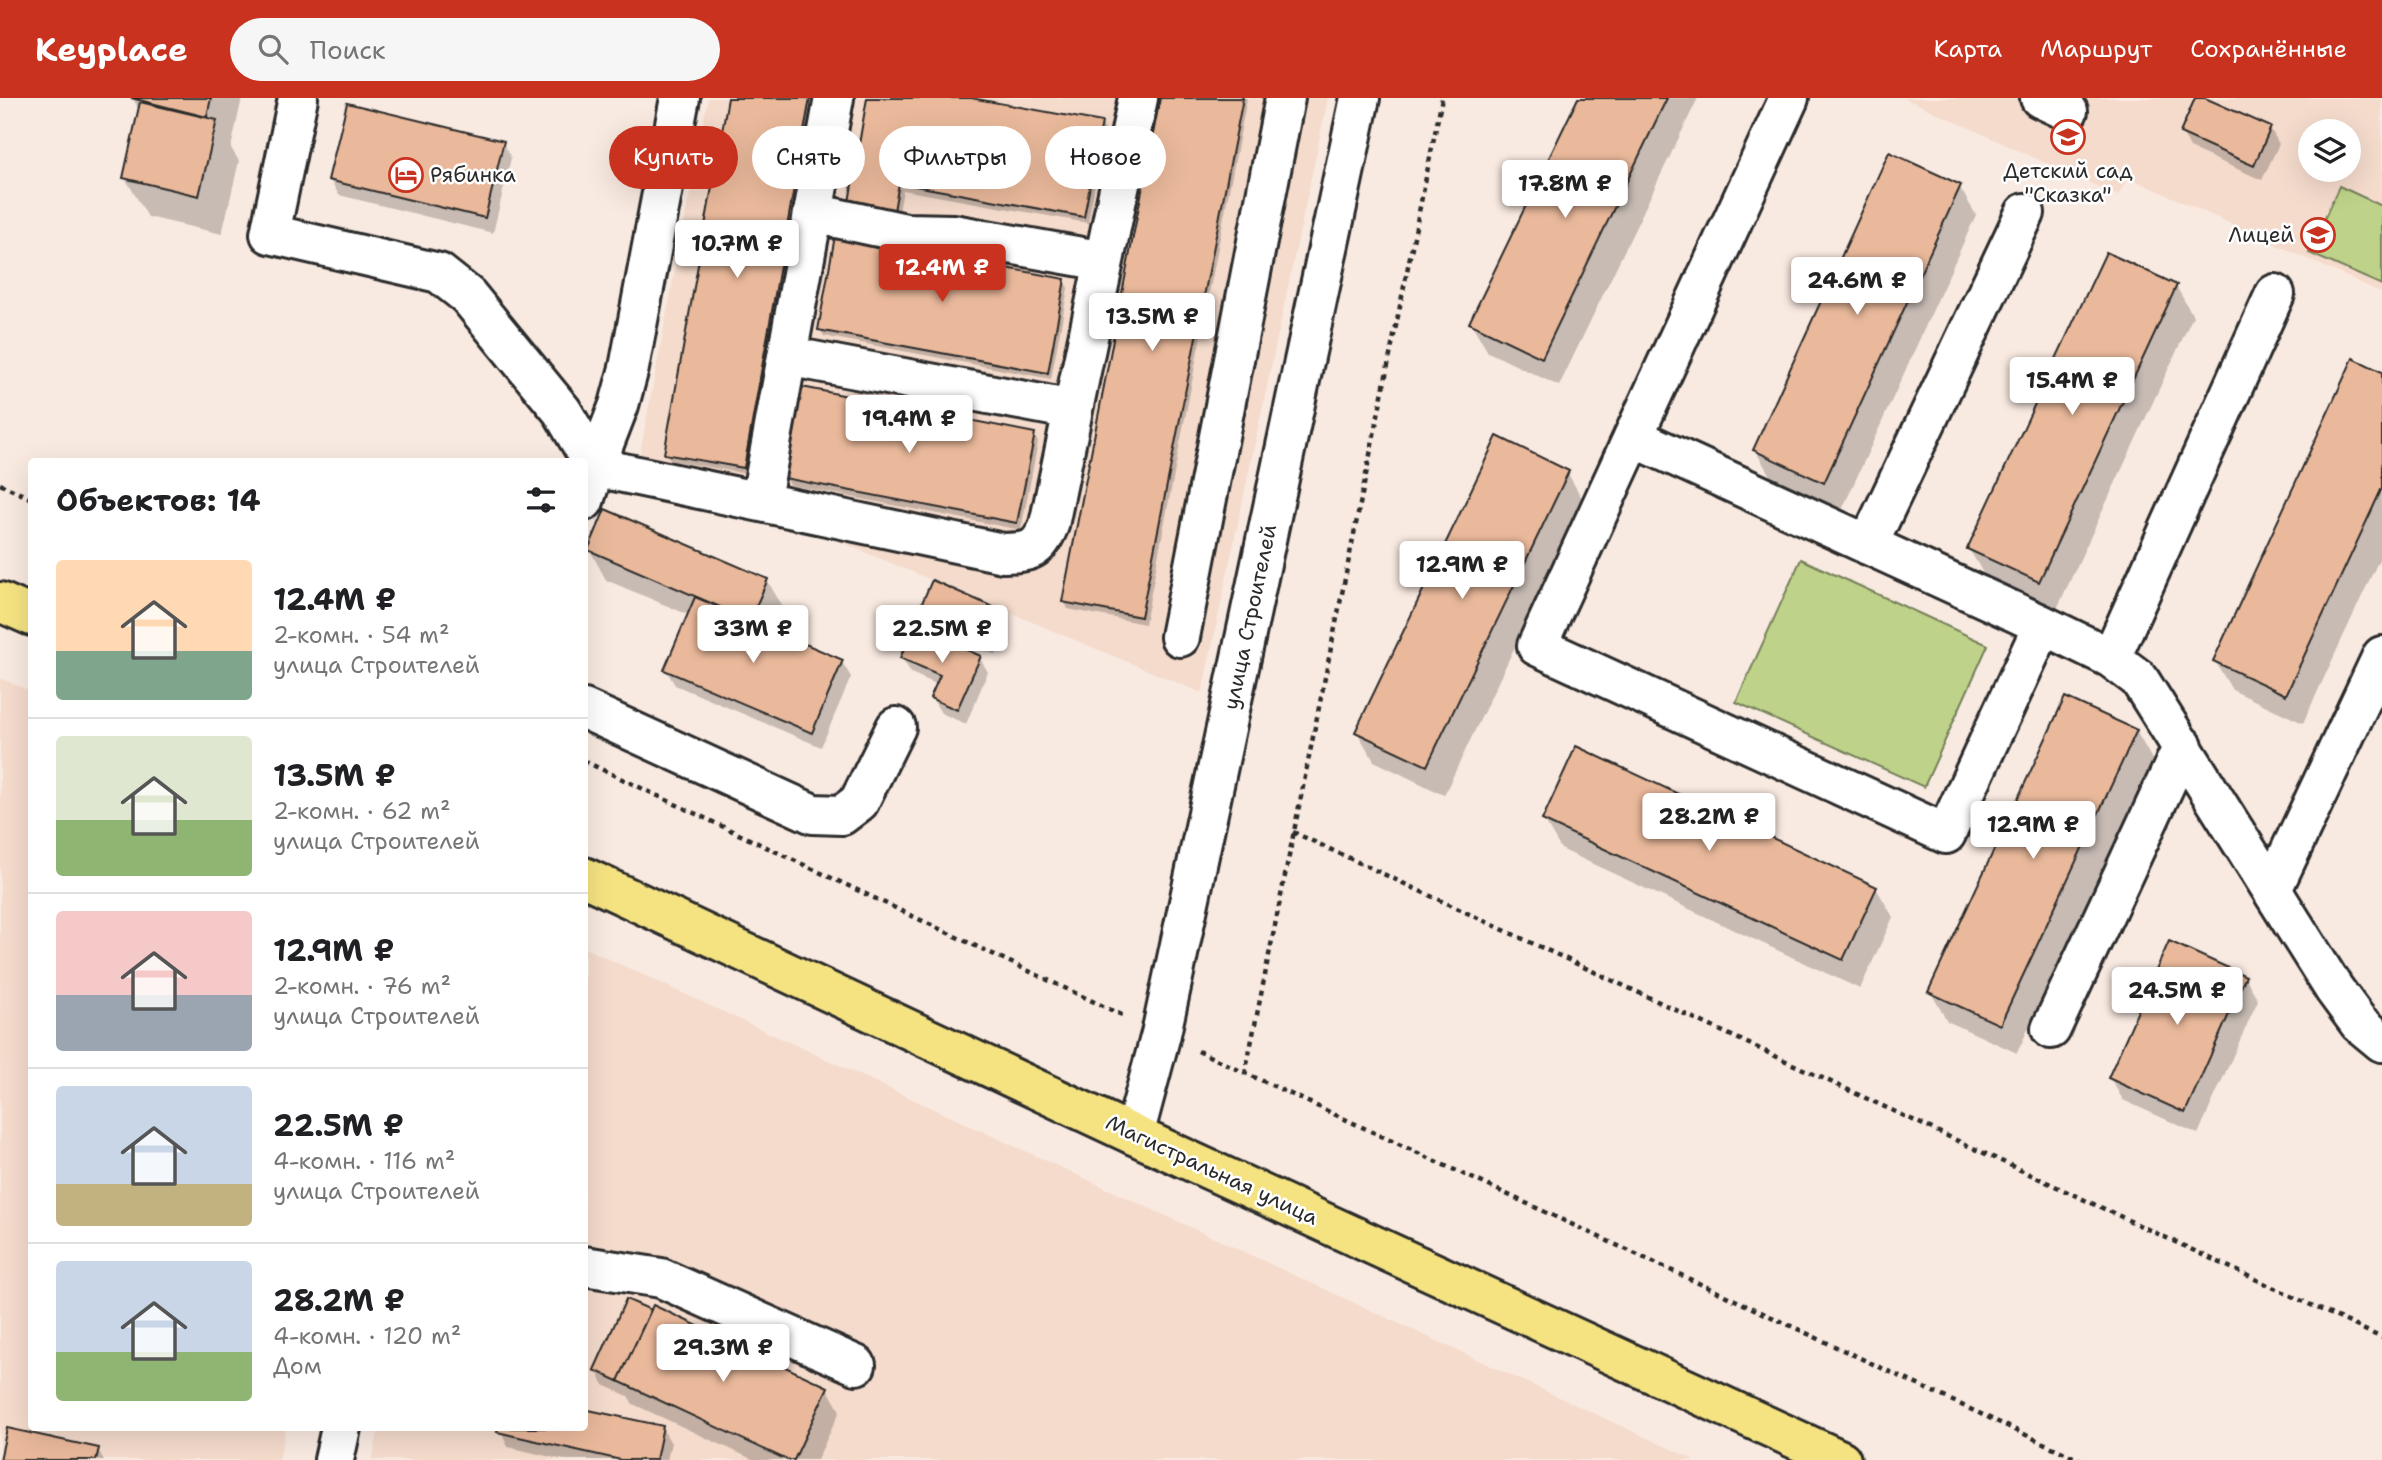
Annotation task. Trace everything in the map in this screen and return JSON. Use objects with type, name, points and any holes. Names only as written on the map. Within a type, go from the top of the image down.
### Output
[{"type":"main road","points":[[0,602],[28,615]]},
{"type":"main road","name":"Магистральная улица","points":[[588,879],[1134,1135],[1841,1460]]},
{"type":"street","points":[[298,98],[270,233],[439,273],[468,296],[562,411],[580,458]]},
{"type":"street","points":[[680,98],[629,368],[590,484],[761,499],[1003,553],[1026,552],[1041,543],[1049,525],[1104,261],[1129,100]]},
{"type":"street","points":[[761,499],[834,98]]},
{"type":"street","points":[[1180,637],[1284,98]]},
{"type":"street","name":"улица Строителей","points":[[1134,1135],[1161,1034],[1360,98]]},
{"type":"street","points":[[1789,98],[1537,646],[1946,834],[2043,625]]},
{"type":"street","points":[[813,213],[906,233],[953,233],[1104,261]]},
{"type":"street","points":[[1868,545],[2025,213]]},
{"type":"street","points":[[2111,657],[2275,294]]},
{"type":"street","points":[[787,356],[1073,410]]},
{"type":"street","points":[[1633,437],[2111,657],[2139,679],[2334,989],[2359,1023],[2382,1042]]},
{"type":"street","points":[[2272,890],[2382,656]]},
{"type":"street","points":[[588,711],[813,814],[842,815],[859,802],[896,727]]},
{"type":"street","points":[[2050,1029],[2183,746]]},
{"type":"street","points":[[588,1267],[661,1278],[856,1365]]},
{"type":"street","points":[[334,1460],[340,1431]]},
{"type":"path","points":[[1245,1074],[1442,98]]},
{"type":"path","points":[[0,484],[28,497]]},
{"type":"path","points":[[588,763],[1245,1074],[2080,1460]]},
{"type":"path","points":[[1293,832],[2382,1338]]},
{"type":"shaded area","points":[[708,98],[1328,98],[1202,693],[639,458],[691,189],[738,189],[738,126],[703,126]]},
{"type":"shaded area","name":"Лицей","points":[[1904,98],[2382,98],[2382,293],[2128,177],[2118,196]]},
{"type":"shaded area","points":[[0,678],[28,690],[28,1431],[285,1431],[279,1460],[0,1460]]},
{"type":"shaded area","points":[[588,949],[1695,1460],[372,1460],[378,1431],[588,1431]]},
{"type":"green space","points":[[2339,186],[2382,206],[2382,285],[2309,253]]},
{"type":"green space","points":[[1801,559],[1988,645],[1924,787],[1736,702]]},
{"type":"building","points":[[131,98],[211,98],[207,117]]},
{"type":"building","points":[[728,98],[810,98],[805,126],[752,126],[752,189],[794,189],[744,468],[664,454],[712,189],[738,189],[738,126],[723,126]]},
{"type":"building","points":[[867,98],[971,98],[1102,122],[1101,126],[1045,126],[1045,189],[1089,189],[1084,217],[932,189],[1031,189],[1031,126],[879,126],[879,189],[898,189],[894,211],[849,202],[851,189],[865,189],[865,126],[862,126]]},
{"type":"building","points":[[1160,98],[1243,98],[1141,617],[1062,602],[1142,189],[1166,189],[1166,126],[1155,126]]},
{"type":"building","points":[[1578,98],[1667,98],[1542,358],[1469,323]]},
{"type":"building","points":[[2195,98],[2205,98],[2271,127],[2254,166],[2180,133]]},
{"type":"building","points":[[140,102],[217,120],[199,196],[123,178]]},
{"type":"building","points":[[347,103],[504,141],[485,218],[328,180]]},
{"type":"building","points":[[1889,152],[1961,185],[1824,483],[1753,450]]},
{"type":"building","points":[[835,236],[1065,279],[1048,373],[818,330]]},
{"type":"building","points":[[2106,252],[2177,285],[2039,582],[1967,549]]},
{"type":"building","points":[[2353,358],[2382,372],[2382,488],[2286,695],[2213,661]]},
{"type":"building","points":[[802,387],[1035,433],[1017,523],[784,478]]},
{"type":"building","points":[[1497,436],[1569,471],[1427,766],[1355,732]]},
{"type":"building","points":[[605,509],[768,579],[750,620],[588,550]]},
{"type":"building","points":[[932,580],[1000,610],[987,641],[918,612]]},
{"type":"building","points":[[695,597],[843,660],[812,733],[664,670]]},
{"type":"building","points":[[913,627],[981,656],[957,710],[930,698],[940,675],[900,658]]},
{"type":"building","points":[[2065,697],[2137,730],[2000,1025],[1928,992]]},
{"type":"building","points":[[1576,746],[1877,887],[1843,960],[1542,820]]},
{"type":"building","points":[[2169,941],[2246,976],[2185,1113],[2108,1078]]},
{"type":"building","points":[[626,1299],[651,1310],[618,1381],[594,1370]]},
{"type":"building","points":[[653,1305],[828,1387],[794,1460],[787,1460],[618,1381]]},
{"type":"building","points":[[588,1410],[663,1426],[656,1460],[621,1460],[497,1432],[588,1431]]},
{"type":"building","points":[[7,1428],[99,1448],[96,1460],[0,1460]]},
{"type":"place","name":"Детский сад \"Сказка\"","points":[[2068,137]]},
{"type":"place","name":"Рябинка","points":[[406,175]]},
{"type":"place","name":"Лицей","points":[[2318,235]]}]
